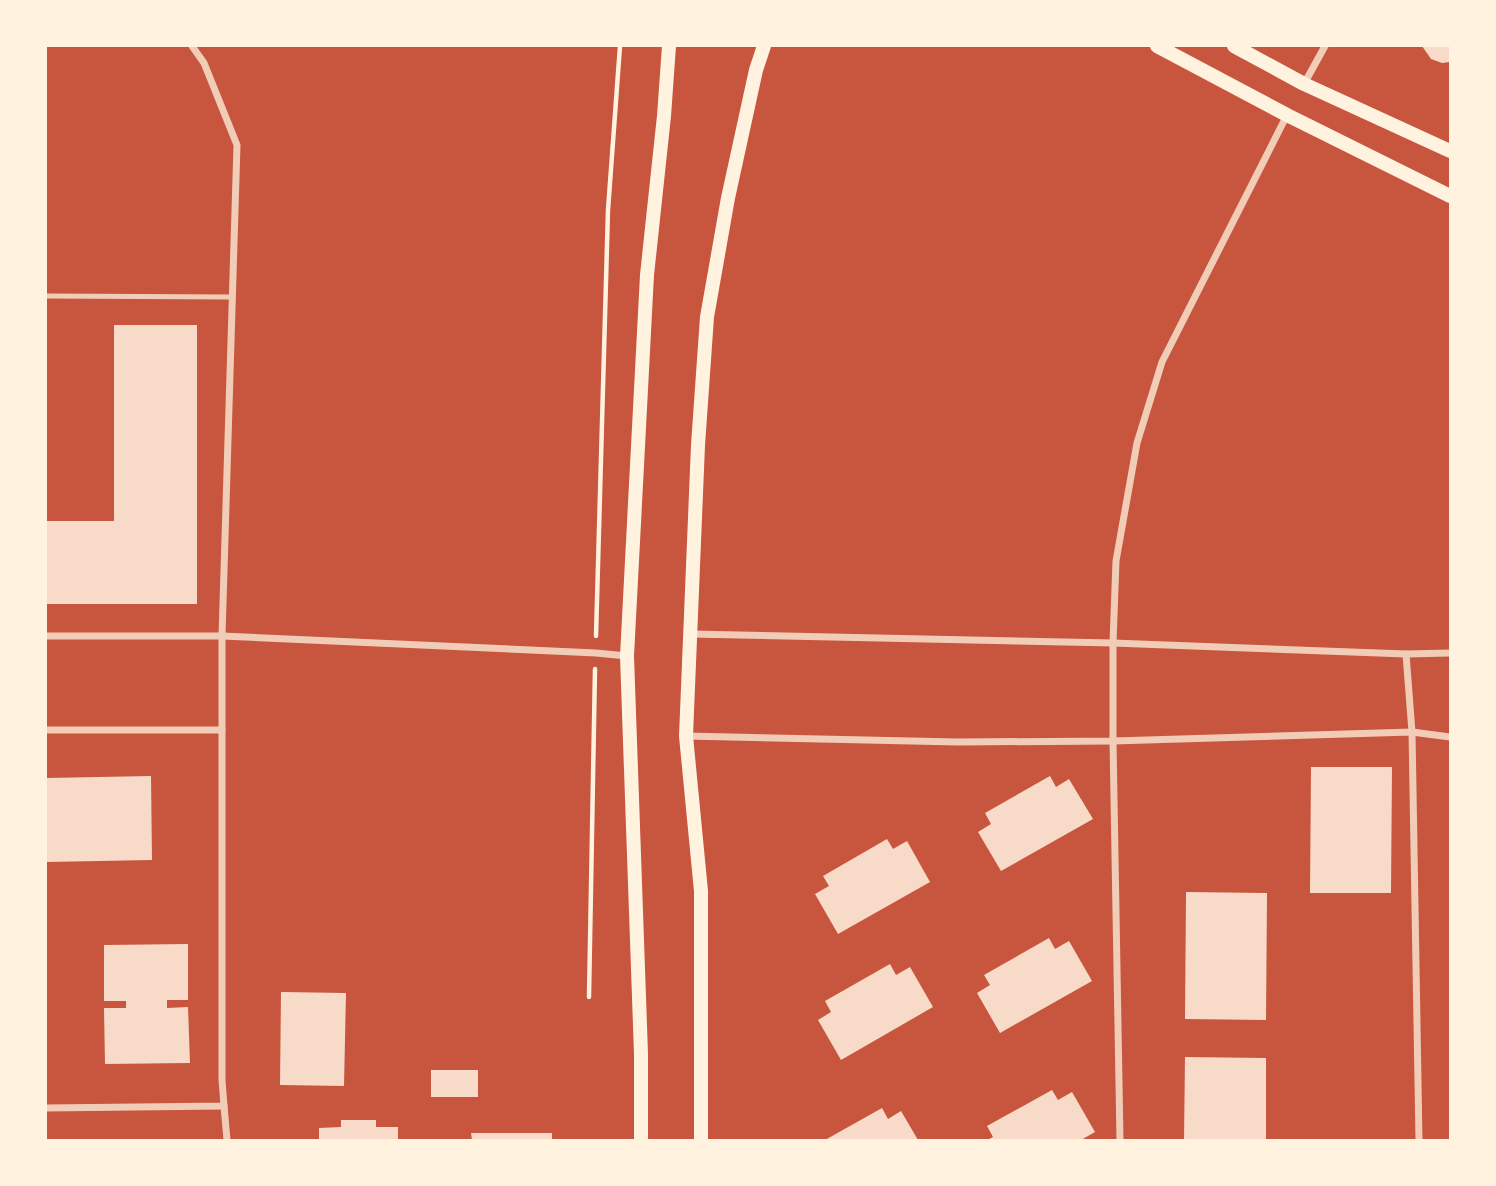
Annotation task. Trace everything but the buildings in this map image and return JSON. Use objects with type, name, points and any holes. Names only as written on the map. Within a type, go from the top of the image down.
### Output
[{"type":"main road","points":[[641,1140],[641,1054],[626,656],[647,275],[669,46]]},
{"type":"main road","points":[[701,1140],[701,891],[686,736],[698,445],[707,317],[728,198],[764,46]]},
{"type":"main road","points":[[756,71],[775,46]]},
{"type":"main road","points":[[1157,46],[1287,116],[1451,196]]},
{"type":"main road","points":[[1234,46],[1304,84],[1451,151]]},
{"type":"street","points":[[192,46],[204,64],[237,145],[222,636],[222,1080],[227,1140]]},
{"type":"street","points":[[1304,84],[1325,46]]},
{"type":"street","points":[[1119,1140],[1113,741],[1116,561],[1137,443],[1162,362],[1287,116]]},
{"type":"street","points":[[690,634],[1113,643],[1406,654],[1451,653]]},
{"type":"street","points":[[46,636],[222,636],[626,656]]},
{"type":"street","points":[[1406,654],[1412,732],[1419,1140]]},
{"type":"street","points":[[46,730],[222,730]]},
{"type":"street","points":[[686,736],[958,742],[1113,741],[1412,732],[1451,737]]},
{"type":"street","points":[[46,1108],[224,1106]]},
{"type":"lane","points":[[46,296],[231,297]]},
{"type":"path","points":[[589,997],[608,210],[620,46]]}]
